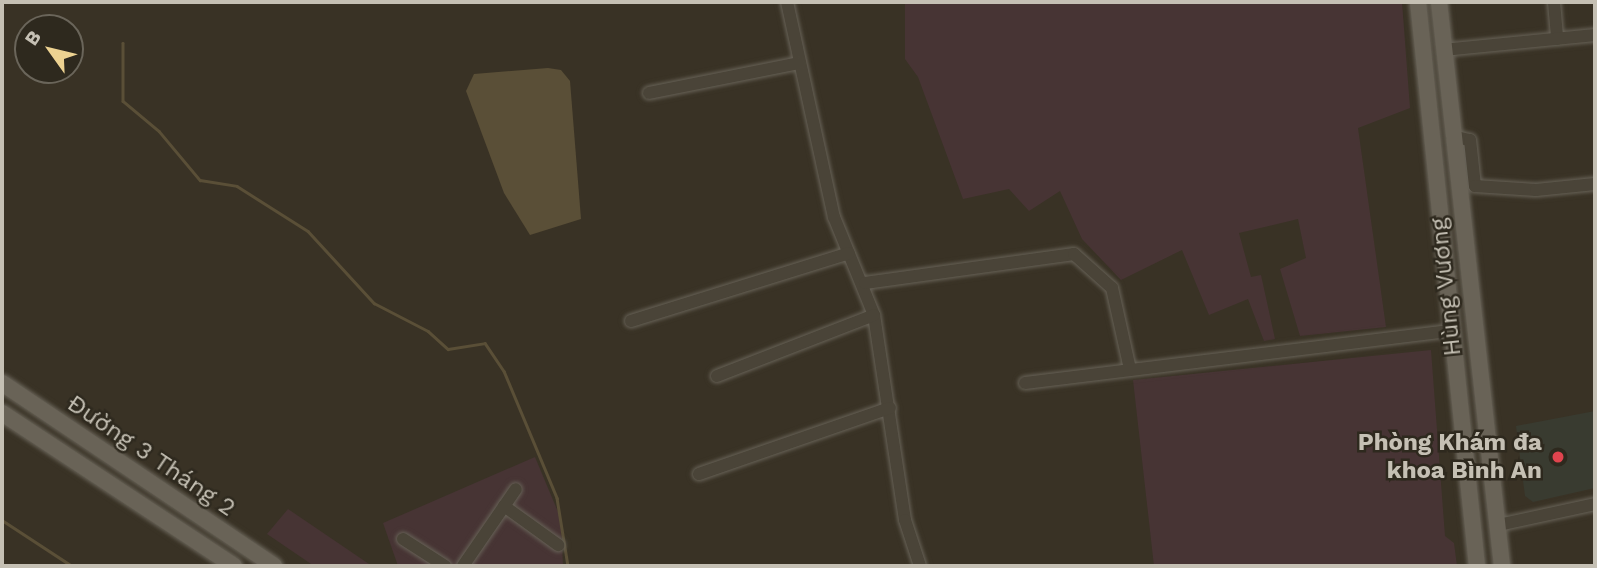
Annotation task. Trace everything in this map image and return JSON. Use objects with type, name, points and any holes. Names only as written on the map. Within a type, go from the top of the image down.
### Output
[{"type":"main road","name":"Hùng Vương","points":[[1418,2],[1450,331],[1477,566]]},
{"type":"main road","name":"Hùng Vương","points":[[1439,2],[1502,566]]},
{"type":"main road","points":[[1450,331],[1474,328]]},
{"type":"main road","name":"Đường 3 Tháng 2","points":[[2,383],[274,566]]},
{"type":"main road","name":"Đường 3 Tháng 2","points":[[2,413],[234,566]]},
{"type":"main road","points":[[1474,525],[1498,525]]},
{"type":"street","points":[[787,2],[834,217],[865,283],[874,315],[905,520],[920,566]]},
{"type":"street","points":[[1554,2],[1557,39]]},
{"type":"street","points":[[1443,50],[1595,35]]},
{"type":"street","points":[[649,93],[799,63]]},
{"type":"street","points":[[1452,135],[1470,140],[1475,186],[1536,190],[1595,184]]},
{"type":"street","points":[[631,321],[849,253]]},
{"type":"street","points":[[865,283],[1074,254],[1112,288],[1130,369]]},
{"type":"street","points":[[717,376],[874,315]]},
{"type":"street","points":[[1026,383],[1450,331]]},
{"type":"street","points":[[699,474],[890,408]]},
{"type":"street","points":[[463,566],[516,489]]},
{"type":"street","points":[[1498,525],[1595,504]]},
{"type":"street","points":[[504,506],[558,545]]},
{"type":"street","points":[[219,556],[233,538]]},
{"type":"street","points":[[403,539],[445,566]]},
{"type":"shaded area","points":[[905,2],[1402,2],[1410,108],[1358,128],[1386,327],[1300,336],[1280,269],[1306,258],[1298,219],[1239,233],[1251,277],[1261,275],[1275,339],[1264,341],[1248,299],[1209,315],[1182,250],[1121,280],[1082,239],[1060,191],[1029,211],[1009,189],[963,199],[918,77],[905,59]]},
{"type":"shaded area","points":[[548,68],[561,70],[570,81],[581,219],[530,235],[504,193],[466,91],[474,74]]},
{"type":"shaded area","points":[[1431,350],[1445,536],[1454,543],[1457,566],[1154,566],[1133,380]]},
{"type":"shaded area","name":"Phòng Khám đa khoa Bình An","points":[[1595,411],[1595,488],[1533,502],[1525,496],[1516,426]]},
{"type":"shaded area","points":[[535,457],[561,519],[563,566],[398,566],[383,523]]},
{"type":"shaded area","points":[[288,509],[372,566],[314,566],[267,534]]},
{"type":"waterway","points":[[123,43],[123,101],[159,131],[200,180],[237,186],[308,231],[374,303],[428,331],[448,349],[485,343],[504,371],[557,498],[568,566]]},
{"type":"waterway","points":[[2,520],[72,566]]},
{"type":"place","name":"Phòng Khám đa khoa Bình An","points":[[1558,457]]}]
